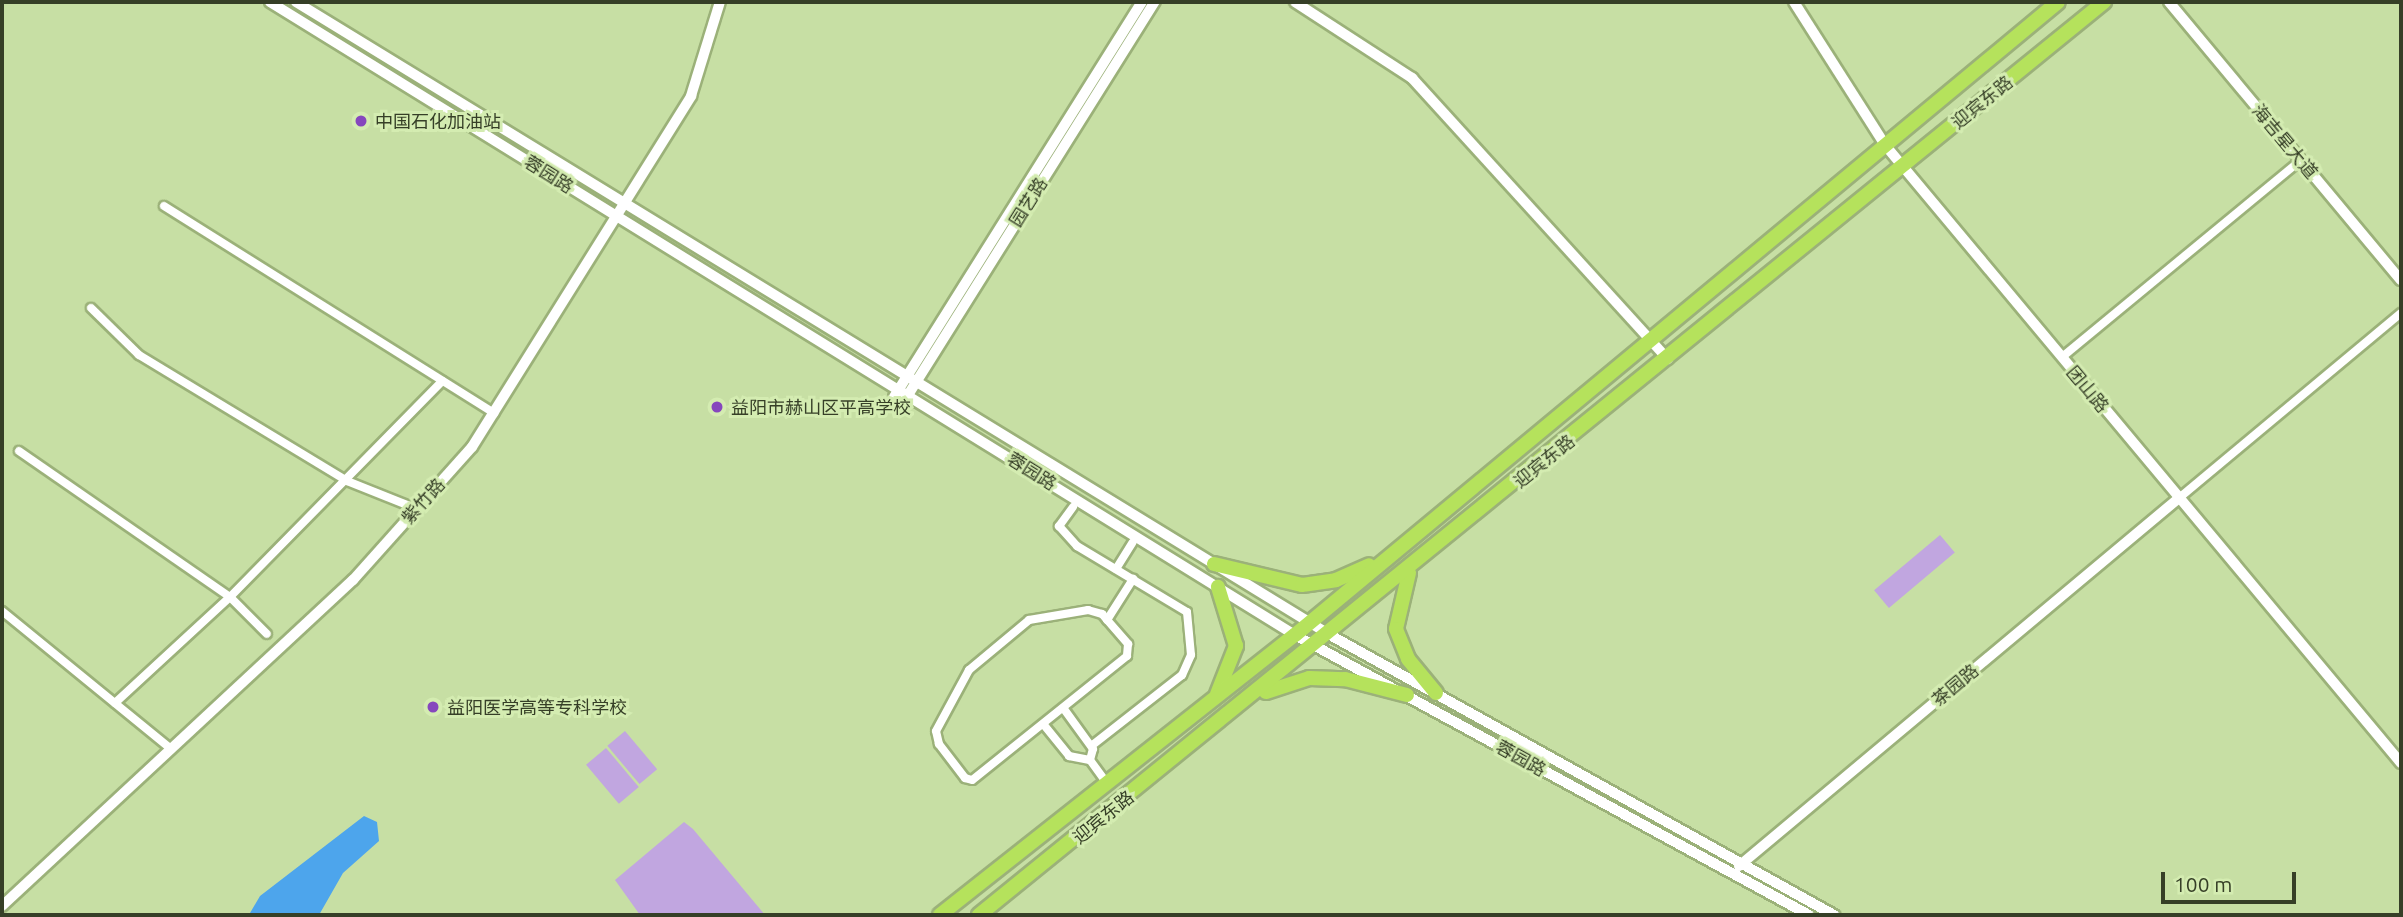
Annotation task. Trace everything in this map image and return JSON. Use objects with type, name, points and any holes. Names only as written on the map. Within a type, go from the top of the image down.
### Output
[{"type":"highway","name":"迎宾东路","points":[[940,915],[1294,635],[2058,2]]},
{"type":"highway","name":"迎宾东路","points":[[979,915],[1316,647],[2104,2]]},
{"type":"highway","points":[[1398,548],[1412,569],[1396,629],[1408,659],[1436,693]]},
{"type":"highway","points":[[1214,564],[1302,584],[1336,580],[1386,558]]},
{"type":"highway","points":[[1217,695],[1236,646],[1218,587]]},
{"type":"highway","points":[[1255,696],[1309,678],[1345,679],[1406,695]]},
{"type":"highway","points":[[1201,708],[1216,727]]},
{"type":"street","name":"蓉园路","points":[[270,2],[1294,635],[1809,915]]},
{"type":"street","name":"蓉园路","points":[[296,2],[629,203],[1330,635],[1742,861],[1834,915]]},
{"type":"street","name":"紫竹路","points":[[2,906],[352,580],[417,509],[494,413],[629,203],[691,96],[720,2]]},
{"type":"street","name":"园艺路","points":[[902,395],[1142,2]]},
{"type":"street","name":"园艺路","points":[[912,379],[1155,2]]},
{"type":"street","points":[[1295,2],[1412,78],[1668,359]]},
{"type":"street","name":"团山路","points":[[1794,2],[1885,145],[2401,762]]},
{"type":"street","name":"海吉星大道","points":[[2169,2],[2401,279]]},
{"type":"street","points":[[2062,357],[2301,160]]},
{"type":"street","points":[[164,206],[494,413]]},
{"type":"street","points":[[91,308],[139,355],[347,481],[417,509]]},
{"type":"street","points":[[2179,498],[2401,313]]},
{"type":"street","points":[[115,703],[230,597],[347,481],[350,469],[442,381]]},
{"type":"street","points":[[19,451],[230,597],[267,634]]},
{"type":"street","name":"茶园路","points":[[1734,874],[1742,861],[2179,498]]},
{"type":"street","points":[[1073,507],[1059,526],[1077,546],[1187,612],[1191,655],[1182,675],[1091,746]]},
{"type":"street","points":[[1116,569],[1132,543]]},
{"type":"street","points":[[1107,620],[1133,579]]},
{"type":"street","points":[[1088,610],[1107,620],[1128,644],[1128,656],[972,780],[939,744],[936,731],[969,670],[1029,620],[1088,610]]},
{"type":"street","points":[[2,611],[171,749]]},
{"type":"street","points":[[1064,709],[1091,746],[1090,760],[1107,783]]},
{"type":"street","points":[[1044,725],[1069,756],[1090,760]]},
{"type":"shaded area","points":[[1940,535],[1955,553],[1889,608],[1874,590]]},
{"type":"shaded area","points":[[625,731],[657,769],[640,784],[607,746]]},
{"type":"shaded area","points":[[606,748],[639,787],[619,804],[586,765]]},
{"type":"shaded area","points":[[684,822],[693,829],[765,915],[640,915],[615,880]]},
{"type":"water","points":[[364,816],[377,822],[379,841],[343,873],[319,915],[250,913],[260,896]]},
{"type":"place","name":"中国石化加油站","points":[[361,121]]},
{"type":"place","name":"益阳市赫山区平高学校","points":[[717,407]]},
{"type":"place","name":"益阳医学高等专科学校","points":[[433,707]]}]
